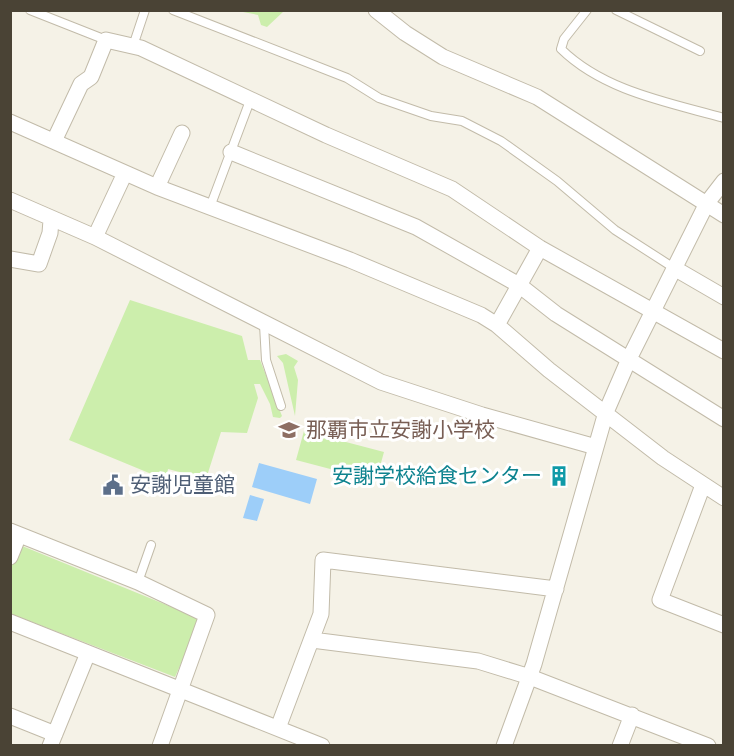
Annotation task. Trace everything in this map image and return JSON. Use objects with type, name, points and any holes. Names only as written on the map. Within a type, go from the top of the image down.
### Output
[{"type":"street","points":[[376,10],[405,33],[443,57],[537,97],[723,215]]},
{"type":"street","points":[[54,141],[81,84],[91,77],[106,40],[133,46],[251,98],[326,135],[452,189],[540,248],[723,351]]},
{"type":"street","points":[[10,122],[157,187],[450,300],[497,325],[549,369],[606,411],[663,458],[703,485],[722,492]]},
{"type":"street","points":[[157,187],[182,133]]},
{"type":"street","points":[[231,152],[416,227],[519,285],[556,314],[723,419]]},
{"type":"street","points":[[95,237],[125,173]]},
{"type":"street","points":[[504,746],[530,677],[606,411],[629,359],[707,203],[723,181]]},
{"type":"street","points":[[10,200],[51,220],[95,237],[264,325],[381,382],[482,415],[596,447]]},
{"type":"street","points":[[10,259],[39,264],[50,233],[51,220]]},
{"type":"street","points":[[497,325],[540,248]]},
{"type":"street","points":[[674,268],[723,297]]},
{"type":"street","points":[[703,485],[660,600],[723,625]]},
{"type":"street","points":[[10,557],[15,533],[138,582],[207,615],[160,746]]},
{"type":"street","points":[[278,728],[321,614],[323,560],[556,589]]},
{"type":"street","points":[[10,622],[322,746]]},
{"type":"street","points":[[312,640],[478,661],[530,677],[708,746]]},
{"type":"street","points":[[10,716],[52,740],[88,653]]},
{"type":"street","points":[[620,746],[632,715]]},
{"type":"lane","points":[[30,10],[106,40]]},
{"type":"lane","points":[[133,46],[145,10]]},
{"type":"lane","points":[[173,10],[347,78],[379,98],[431,116],[462,122],[501,141],[557,181],[615,230],[674,268]]},
{"type":"lane","points":[[587,10],[564,39],[561,49],[575,62],[630,92],[723,118]]},
{"type":"lane","points":[[616,10],[700,51]]},
{"type":"lane","points":[[210,207],[251,98]]},
{"type":"lane","points":[[264,325],[266,360],[281,406]]},
{"type":"lane","points":[[138,582],[152,545]]},
{"type":"green space","points":[[284,10],[267,27],[261,25],[258,15],[238,11]]},
{"type":"green space","points":[[130,300],[242,336],[248,360],[260,360],[282,416],[273,417],[270,404],[260,384],[254,384],[258,398],[247,433],[221,432],[206,479],[168,469],[166,480],[69,440]]},
{"type":"green space","points":[[286,354],[298,361],[294,367],[298,380],[295,416],[283,363],[277,356]]},
{"type":"green space","points":[[304,431],[384,452],[376,481],[296,460]]},
{"type":"green space","points":[[10,541],[201,619],[175,677],[11,614]]},
{"type":"water","points":[[259,463],[317,479],[310,504],[252,487]]},
{"type":"water","points":[[250,495],[264,499],[257,521],[243,518]]},
{"type":"place","name":"那覇市立安謝小学校","points":[[289,430]]},
{"type":"place","name":"安謝学校給食センター","points":[[559,476]]},
{"type":"place","name":"安謝児童館","points":[[113,485]]}]
